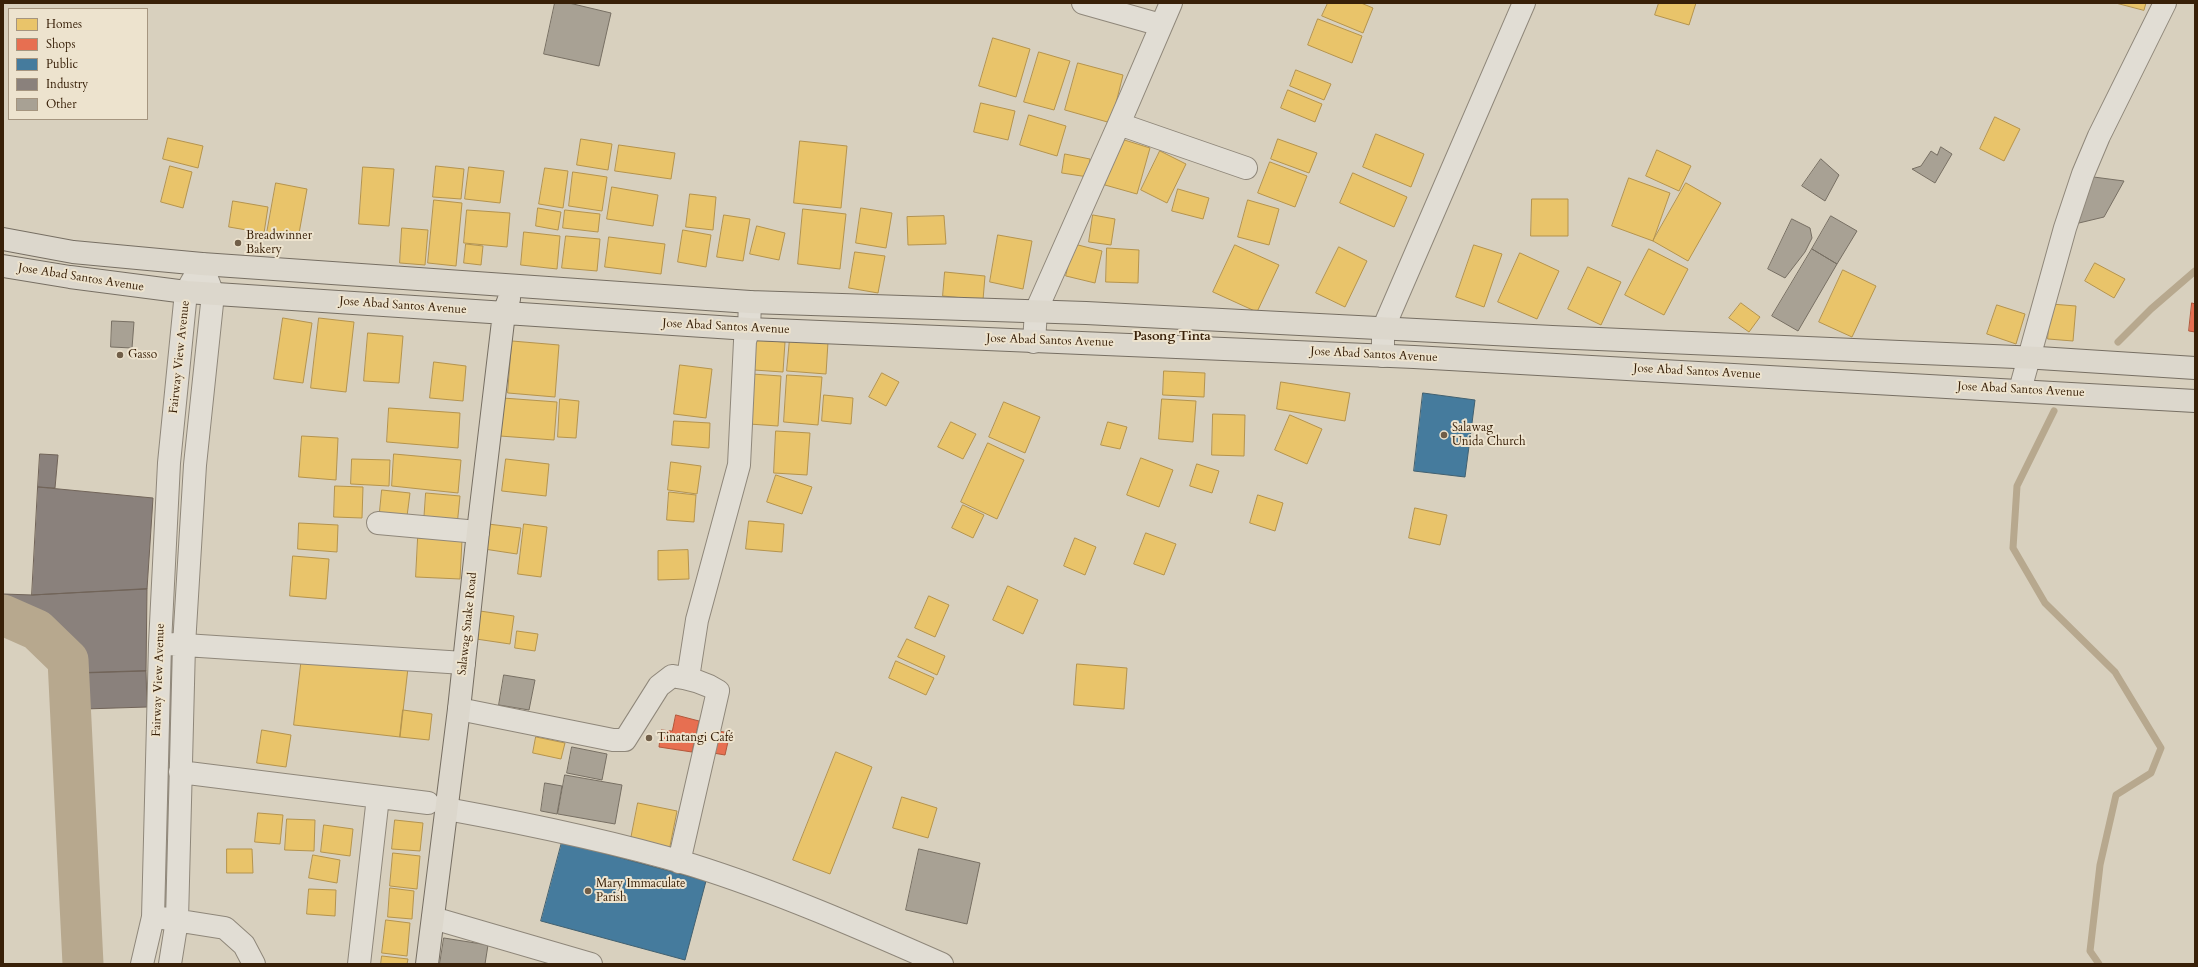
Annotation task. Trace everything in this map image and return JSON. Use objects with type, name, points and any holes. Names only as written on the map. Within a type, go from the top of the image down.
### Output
[{"type":"main road","name":"Jose Abad Santos Avenue","points":[[3,239],[73,252],[202,264],[750,302],[1036,311],[1384,329],[2034,358],[2195,368]]},
{"type":"main road","name":"Jose Abad Santos Avenue","points":[[3,266],[70,278],[186,292],[749,329],[1034,342],[1090,342],[1383,356],[2028,390],[2195,401]]},
{"type":"main road","name":"Salawag Snake Road","points":[[427,964],[433,918],[437,806],[460,709],[478,532],[504,313],[513,286]]},
{"type":"street","points":[[1083,3],[1161,25]]},
{"type":"street","points":[[1034,342],[1036,311],[1120,124],[1171,3]]},
{"type":"street","points":[[1383,356],[1384,329],[1524,3]]},
{"type":"street","points":[[2028,390],[2043,314],[2065,228],[2083,174],[2099,136],[2165,3]]},
{"type":"street","points":[[1120,124],[1246,168]]},
{"type":"street","name":"Fairway View Avenue","points":[[142,964],[153,917],[160,644],[169,463],[186,292],[202,264]]},
{"type":"street","name":"Fairway View Avenue","points":[[170,964],[177,920],[184,644],[195,465],[213,294],[202,264]]},
{"type":"street","points":[[688,678],[697,620],[739,465],[745,341],[749,329],[750,302]]},
{"type":"street","points":[[169,463],[195,465]]},
{"type":"street","points":[[378,523],[478,532]]},
{"type":"street","points":[[160,644],[184,644],[464,663]]},
{"type":"street","points":[[460,709],[613,740],[625,740],[659,686],[672,676],[688,678],[710,686],[718,691],[679,862]]},
{"type":"street","points":[[180,772],[437,806],[569,833],[679,862],[834,916],[942,964]]},
{"type":"street","points":[[359,964],[378,797]]},
{"type":"street","points":[[153,917],[225,928],[244,945],[254,964]]},
{"type":"street","points":[[433,918],[591,964]]},
{"type":"building: Homes","points":[[1328,3],[1361,3],[1373,8],[1363,33],[1322,16]]},
{"type":"building: Homes","points":[[1659,3],[1696,3],[1689,25],[1655,15]]},
{"type":"building: Homes","points":[[2116,3],[2146,3],[2144,10]]},
{"type":"building: Homes","points":[[1318,19],[1362,36],[1352,63],[1308,45]]},
{"type":"building: Homes","points":[[993,38],[1030,49],[1016,97],[979,86]]},
{"type":"building: Homes","points":[[1039,52],[1070,61],[1054,110],[1024,102]]},
{"type":"building: Homes","points":[[1078,63],[1123,75],[1111,123],[1065,110]]},
{"type":"building: Homes","points":[[1296,70],[1331,84],[1324,100],[1290,86]]},
{"type":"building: Homes","points":[[1288,90],[1322,104],[1315,122],[1281,108]]},
{"type":"building: Homes","points":[[981,103],[1015,111],[1008,140],[974,132]]},
{"type":"building: Homes","points":[[1029,115],[1066,126],[1057,156],[1020,145]]},
{"type":"building: Homes","points":[[1995,117],[2020,129],[2004,161],[1980,149]]},
{"type":"building: Homes","points":[[1376,134],[1424,154],[1411,187],[1363,167]]},
{"type":"building: Homes","points":[[168,138],[203,146],[198,168],[163,159]]},
{"type":"building: Homes","points":[[1118,138],[1150,148],[1137,194],[1105,185]]},
{"type":"building: Homes","points":[[581,139],[612,144],[608,170],[577,165]]},
{"type":"building: Homes","points":[[1278,139],[1317,153],[1309,173],[1271,159]]},
{"type":"building: Homes","points":[[800,141],[847,146],[841,208],[794,203]]},
{"type":"building: Homes","points":[[619,145],[675,153],[671,179],[615,171]]},
{"type":"building: Homes","points":[[1657,150],[1691,166],[1679,191],[1646,176]]},
{"type":"building: Homes","points":[[1160,151],[1186,164],[1167,203],[1141,190]]},
{"type":"building: Homes","points":[[1065,154],[1090,159],[1088,177],[1062,173]]},
{"type":"building: Homes","points":[[1270,162],[1307,176],[1295,207],[1258,193]]},
{"type":"building: Homes","points":[[170,166],[192,172],[183,208],[161,202]]},
{"type":"building: Homes","points":[[436,166],[464,169],[461,199],[433,197]]},
{"type":"building: Homes","points":[[363,167],[394,169],[389,226],[359,224]]},
{"type":"building: Homes","points":[[469,167],[504,171],[500,203],[465,199]]},
{"type":"building: Homes","points":[[545,168],[568,171],[563,208],[539,204]]},
{"type":"building: Homes","points":[[573,172],[607,177],[602,211],[569,206]]},
{"type":"building: Homes","points":[[1353,173],[1407,197],[1394,227],[1340,203]]},
{"type":"building: Homes","points":[[1629,178],[1670,193],[1653,241],[1612,226]]},
{"type":"building: Homes","points":[[276,183],[307,189],[298,239],[267,233]]},
{"type":"building: Homes","points":[[1686,183],[1721,203],[1688,261],[1653,241]]},
{"type":"building: Homes","points":[[612,187],[658,195],[653,226],[607,219]]},
{"type":"building: Homes","points":[[1178,189],[1209,198],[1203,219],[1172,211]]},
{"type":"building: Homes","points":[[690,194],[716,197],[713,230],[686,227]]},
{"type":"building: Homes","points":[[1532,199],[1568,199],[1568,236],[1531,236]]},
{"type":"building: Homes","points":[[434,200],[462,203],[456,266],[428,263]]},
{"type":"building: Homes","points":[[1248,200],[1279,209],[1269,245],[1238,237]]},
{"type":"building: Homes","points":[[233,201],[268,207],[264,233],[229,227]]},
{"type":"building: Homes","points":[[538,208],[561,212],[558,230],[536,226]]},
{"type":"building: Homes","points":[[861,208],[892,213],[886,248],[856,243]]},
{"type":"building: Homes","points":[[803,209],[846,214],[840,269],[798,264]]},
{"type":"building: Homes","points":[[467,210],[510,213],[507,247],[464,243]]},
{"type":"building: Homes","points":[[565,210],[600,214],[598,232],[563,228]]},
{"type":"building: Homes","points":[[724,215],[750,219],[743,261],[717,257]]},
{"type":"building: Homes","points":[[1093,215],[1115,219],[1111,245],[1089,242]]},
{"type":"building: Homes","points":[[944,216],[946,244],[908,245],[907,217]]},
{"type":"building: Homes","points":[[757,226],[785,233],[779,260],[750,254]]},
{"type":"building: Homes","points":[[402,228],[428,230],[425,265],[400,263]]},
{"type":"building: Homes","points":[[683,230],[711,235],[706,267],[678,262]]},
{"type":"building: Homes","points":[[524,232],[560,236],[557,269],[521,265]]},
{"type":"building: Homes","points":[[998,235],[1032,241],[1023,289],[990,282]]},
{"type":"building: Homes","points":[[566,236],[600,239],[597,271],[562,268]]},
{"type":"building: Homes","points":[[609,237],[665,244],[661,274],[605,267]]},
{"type":"building: Homes","points":[[466,244],[483,246],[481,265],[464,263]]},
{"type":"building: Homes","points":[[1074,244],[1102,251],[1095,283],[1066,276]]},
{"type":"building: Homes","points":[[1235,245],[1279,265],[1257,312],[1213,292]]},
{"type":"building: Homes","points":[[1474,245],[1502,254],[1484,307],[1456,297]]},
{"type":"building: Homes","points":[[1339,247],[1367,261],[1345,307],[1316,293]]},
{"type":"building: Homes","points":[[1107,248],[1139,250],[1138,283],[1106,282]]},
{"type":"building: Homes","points":[[1649,249],[1688,269],[1664,315],[1625,295]]},
{"type":"building: Homes","points":[[855,252],[885,256],[878,293],[849,288]]},
{"type":"building: Homes","points":[[1520,253],[1559,271],[1537,319],[1498,302]]},
{"type":"building: Homes","points":[[2095,263],[2125,279],[2114,298],[2085,281]]},
{"type":"building: Homes","points":[[1588,267],[1621,282],[1601,325],[1568,309]]},
{"type":"building: Homes","points":[[1843,270],[1876,286],[1852,337],[1819,322]]},
{"type":"building: Homes","points":[[945,272],[985,276],[983,300],[943,296]]},
{"type":"building: Homes","points":[[1741,303],[1760,317],[1749,332],[1729,318]]},
{"type":"building: Homes","points":[[2051,304],[2076,306],[2073,341],[2048,339]]},
{"type":"building: Homes","points":[[1997,305],[2025,314],[2016,344],[1987,334]]},
{"type":"building: Homes","points":[[283,318],[312,323],[303,383],[274,379]]},
{"type":"building: Homes","points":[[319,318],[354,322],[346,392],[311,388]]},
{"type":"building: Homes","points":[[368,333],[403,336],[399,383],[364,381]]},
{"type":"building: Homes","points":[[790,338],[828,342],[826,374],[787,371]]},
{"type":"building: Homes","points":[[756,340],[785,342],[783,372],[754,370]]},
{"type":"building: Homes","points":[[512,341],[559,345],[555,397],[508,393]]},
{"type":"building: Homes","points":[[434,362],[466,366],[463,401],[430,398]]},
{"type":"building: Homes","points":[[680,365],[712,369],[706,418],[674,414]]},
{"type":"building: Homes","points":[[1164,371],[1205,373],[1204,397],[1163,395]]},
{"type":"building: Homes","points":[[882,373],[899,382],[886,406],[869,397]]},
{"type":"building: Homes","points":[[752,374],[781,376],[778,426],[749,424]]},
{"type":"building: Homes","points":[[787,375],[822,377],[818,425],[784,422]]},
{"type":"building: Homes","points":[[1281,382],[1350,393],[1345,421],[1277,409]]},
{"type":"building: Homes","points":[[824,395],[853,398],[851,424],[822,421]]},
{"type":"building: Homes","points":[[503,398],[557,402],[554,440],[500,436]]},
{"type":"building: Homes","points":[[560,399],[579,401],[576,438],[558,437]]},
{"type":"building: Homes","points":[[1162,399],[1196,401],[1193,442],[1159,439]]},
{"type":"building: Homes","points":[[1004,402],[1040,417],[1025,453],[989,437]]},
{"type":"building: Homes","points":[[389,408],[460,413],[458,448],[387,442]]},
{"type":"building: Homes","points":[[1213,414],[1245,415],[1244,456],[1212,455]]},
{"type":"building: Homes","points":[[1290,415],[1322,429],[1307,464],[1275,450]]},
{"type":"building: Homes","points":[[674,421],[710,423],[709,448],[672,445]]},
{"type":"building: Homes","points":[[951,422],[976,434],[963,459],[938,447]]},
{"type":"building: Homes","points":[[1108,422],[1127,427],[1120,449],[1101,445]]},
{"type":"building: Homes","points":[[776,431],[810,433],[807,475],[774,473]]},
{"type":"building: Homes","points":[[302,436],[338,438],[336,480],[299,477]]},
{"type":"building: Homes","points":[[988,443],[1024,460],[997,519],[961,502]]},
{"type":"building: Homes","points":[[394,454],[461,460],[458,493],[392,486]]},
{"type":"building: Homes","points":[[1141,458],[1173,470],[1159,507],[1127,495]]},
{"type":"building: Homes","points":[[352,459],[390,460],[389,486],[351,484]]},
{"type":"building: Homes","points":[[506,459],[549,464],[546,496],[502,491]]},
{"type":"building: Homes","points":[[671,462],[701,466],[697,494],[668,490]]},
{"type":"building: Homes","points":[[1197,464],[1219,471],[1212,493],[1190,486]]},
{"type":"building: Homes","points":[[776,475],[812,487],[802,514],[767,502]]},
{"type":"building: Homes","points":[[335,486],[363,487],[362,518],[334,517]]},
{"type":"building: Homes","points":[[382,490],[410,493],[406,524],[379,521]]},
{"type":"building: Homes","points":[[669,492],[696,495],[694,522],[667,520]]},
{"type":"building: Homes","points":[[426,493],[460,496],[457,526],[424,522]]},
{"type":"building: Homes","points":[[1258,495],[1283,503],[1275,531],[1250,523]]},
{"type":"building: Homes","points":[[963,505],[984,515],[973,538],[952,528]]},
{"type":"building: Homes","points":[[1415,508],[1447,515],[1440,545],[1409,538]]},
{"type":"building: Homes","points":[[749,521],[784,524],[782,552],[746,549]]},
{"type":"building: Homes","points":[[299,523],[338,525],[337,552],[298,549]]},
{"type":"building: Homes","points":[[488,524],[521,528],[517,554],[484,549]]},
{"type":"building: Homes","points":[[524,524],[547,527],[541,577],[518,574]]},
{"type":"building: Homes","points":[[1146,533],[1176,544],[1164,575],[1134,564]]},
{"type":"building: Homes","points":[[418,538],[462,540],[460,579],[416,577]]},
{"type":"building: Homes","points":[[1075,538],[1096,547],[1085,575],[1064,566]]},
{"type":"building: Homes","points":[[688,550],[689,579],[658,580],[658,551]]},
{"type":"building: Homes","points":[[293,556],[329,559],[326,599],[290,596]]},
{"type":"building: Homes","points":[[1008,586],[1038,600],[1023,634],[993,620]]},
{"type":"building: Homes","points":[[929,596],[949,605],[935,637],[915,628]]},
{"type":"building: Homes","points":[[480,611],[514,616],[510,644],[476,639]]},
{"type":"building: Homes","points":[[517,631],[538,634],[535,651],[515,648]]},
{"type":"building: Homes","points":[[907,639],[945,656],[937,675],[898,657]]},
{"type":"building: Homes","points":[[302,656],[408,668],[400,737],[294,725]]},
{"type":"building: Homes","points":[[896,661],[934,678],[926,695],[889,678]]},
{"type":"building: Homes","points":[[1077,664],[1127,668],[1124,709],[1074,705]]},
{"type":"building: Homes","points":[[403,710],[432,714],[429,740],[400,737]]},
{"type":"building: Homes","points":[[262,730],[291,735],[286,767],[257,763]]},
{"type":"building: Homes","points":[[536,737],[565,743],[561,759],[533,753]]},
{"type":"building: Homes","points":[[836,752],[872,767],[830,874],[793,860]]},
{"type":"building: Homes","points":[[902,797],[937,808],[928,838],[893,828]]},
{"type":"building: Homes","points":[[638,803],[677,811],[669,851],[630,844]]},
{"type":"building: Homes","points":[[258,813],[283,815],[280,844],[255,842]]},
{"type":"building: Homes","points":[[287,819],[315,820],[314,851],[285,850]]},
{"type":"building: Homes","points":[[395,820],[423,823],[420,851],[392,849]]},
{"type":"building: Homes","points":[[324,825],[353,829],[350,856],[321,852]]},
{"type":"building: Homes","points":[[227,849],[252,849],[253,873],[227,873]]},
{"type":"building: Homes","points":[[393,853],[420,856],[417,889],[390,886]]},
{"type":"building: Homes","points":[[313,855],[340,860],[337,883],[309,878]]},
{"type":"building: Homes","points":[[390,888],[414,891],[412,919],[388,917]]},
{"type":"building: Homes","points":[[309,889],[336,890],[335,916],[307,914]]},
{"type":"building: Homes","points":[[386,920],[410,923],[407,956],[382,953]]},
{"type":"building: Homes","points":[[382,956],[408,959],[407,964],[381,964]]},
{"type":"building: Shops","points":[[2192,303],[2195,304],[2195,332],[2189,331]]},
{"type":"building: Shops","points":[[676,715],[699,721],[692,752],[659,747],[661,730],[672,731]]},
{"type":"building: Shops","points":[[718,731],[730,733],[725,755],[713,753]]},
{"type":"building: Public","name":"Salawag Unida Church","points":[[1423,393],[1475,400],[1465,477],[1414,471]]},
{"type":"building: Public","points":[[562,842],[706,881],[685,960],[541,921]]},
{"type":"building: Industry","points":[[40,454],[58,455],[55,488],[38,487]]},
{"type":"building: Industry","points":[[38,487],[153,498],[147,589],[32,595]]},
{"type":"building: Industry","points":[[147,589],[146,671],[83,673],[69,640],[43,617],[3,598],[3,594],[32,595]]},
{"type":"building: Industry","points":[[146,671],[147,707],[84,709],[83,673]]},
{"type":"building: Other","points":[[555,3],[569,3],[611,13],[599,66],[544,54]]},
{"type":"building: Other","points":[[1941,147],[1952,154],[1935,183],[1912,169],[1921,166],[1931,151],[1937,155]]},
{"type":"building: Other","points":[[1821,159],[1839,175],[1825,201],[1802,186]]},
{"type":"building: Other","points":[[2086,176],[2124,181],[2104,217],[2079,223]]},
{"type":"building: Other","points":[[1831,216],[1857,231],[1837,264],[1812,249]]},
{"type":"building: Other","points":[[1792,219],[1810,228],[1812,238],[1805,252],[1785,278],[1768,269]]},
{"type":"building: Other","points":[[1812,249],[1837,264],[1798,331],[1772,316]]},
{"type":"building: Other","points":[[112,321],[134,322],[132,348],[111,347]]},
{"type":"building: Other","points":[[504,675],[535,680],[529,710],[499,705]]},
{"type":"building: Other","points":[[572,747],[607,754],[602,780],[567,773]]},
{"type":"building: Other","points":[[565,775],[622,785],[615,824],[558,814]]},
{"type":"building: Other","points":[[545,783],[562,786],[557,814],[541,811]]},
{"type":"building: Other","points":[[919,849],[980,863],[967,924],[906,910]]},
{"type":"building: Other","points":[[444,938],[488,945],[485,964],[440,964]]},
{"type":"waterway","points":[[2118,342],[2151,309],[2195,271]]},
{"type":"waterway","points":[[2054,411],[2017,486],[2013,548],[2045,603],[2115,672],[2161,748],[2151,773],[2116,795],[2100,865],[2090,951],[2099,964]]},
{"type":"waterway","points":[[3,615],[37,630],[68,660],[83,964]]},
{"type":"place","name":"Breadwinner Bakery","points":[[238,243]]},
{"type":"place","name":"Gasso","points":[[120,355]]},
{"type":"place","name":"Salawag Unida Church","points":[[1444,435]]},
{"type":"place","name":"Tinatangi Café","points":[[649,738]]},
{"type":"place","name":"Mary Immaculate Parish","points":[[588,891]]},
{"type":"district","name":"Pasong Tinta","points":[[1172,337]]}]
